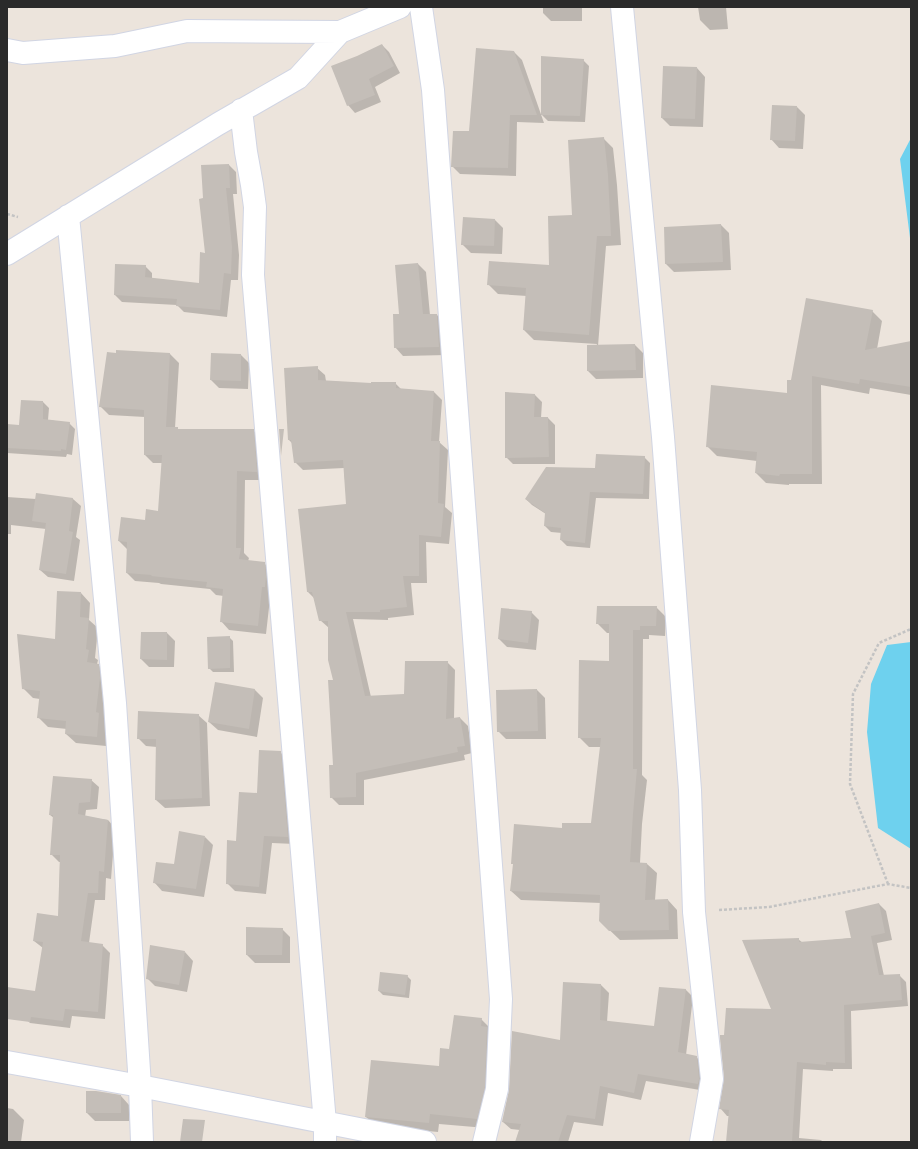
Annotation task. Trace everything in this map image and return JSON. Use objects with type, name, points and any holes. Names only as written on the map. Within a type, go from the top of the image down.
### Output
[{"type":"street","points":[[7,50],[23,53],[115,46],[187,32],[340,32],[400,7]]},
{"type":"street","points":[[420,7],[433,90],[501,999],[497,1089],[484,1142]]},
{"type":"street","points":[[622,7],[663,437],[690,790],[694,912],[712,1079],[701,1142]]},
{"type":"street","points":[[7,254],[241,110],[298,78],[340,32]]},
{"type":"street","points":[[241,110],[254,200],[253,276],[325,1133]]},
{"type":"street","points":[[68,216],[115,704],[140,1086],[142,1142]]},
{"type":"street","points":[[7,1062],[140,1086],[325,1133],[425,1142]]},
{"type":"path","points":[[888,884],[850,784],[852,694],[879,643],[911,629]]},
{"type":"path","points":[[694,912],[768,907],[888,884],[911,888]]},
{"type":"water","points":[[911,138],[911,246],[900,159]]},
{"type":"water","points":[[911,642],[911,849],[878,828],[867,732],[871,684],[887,645]]},
{"type":"building","points":[[382,44],[394,66],[369,79],[375,95],[347,106],[331,66]]},
{"type":"building","points":[[476,48],[514,51],[537,115],[510,115],[508,168],[451,167],[453,131],[469,131]]},
{"type":"building","points":[[541,56],[584,59],[580,116],[541,115]]},
{"type":"building","points":[[663,66],[697,67],[695,119],[661,118]]},
{"type":"building","points":[[772,105],[797,106],[795,141],[770,140]]},
{"type":"building","points":[[604,137],[608,175],[611,236],[597,236],[589,335],[523,330],[526,288],[487,285],[489,261],[549,265],[548,216],[572,215],[568,140]]},
{"type":"building","points":[[229,164],[230,188],[226,188],[232,247],[231,274],[224,273],[220,310],[176,306],[177,299],[114,295],[115,264],[146,265],[145,277],[199,283],[200,252],[205,253],[199,199],[203,198],[201,165]]},
{"type":"building","points":[[463,217],[495,219],[494,246],[461,245]]},
{"type":"building","points":[[721,224],[723,262],[665,264],[664,227]]},
{"type":"building","points":[[418,263],[423,314],[437,314],[439,347],[394,348],[393,314],[399,314],[395,265]]},
{"type":"building","points":[[806,298],[873,310],[865,350],[911,341],[911,387],[860,379],[859,384],[812,376],[812,474],[780,474],[779,476],[755,473],[757,452],[706,447],[711,385],[787,393],[787,380],[791,380]]},
{"type":"building","points":[[635,344],[636,370],[587,371],[587,345]]},
{"type":"building","points":[[116,350],[170,353],[166,427],[178,427],[178,429],[254,429],[257,472],[237,471],[236,548],[241,548],[239,559],[265,562],[265,587],[262,587],[258,626],[220,622],[223,589],[206,587],[207,582],[126,573],[127,542],[118,541],[121,517],[145,520],[146,509],[158,511],[162,455],[144,455],[144,410],[99,407],[107,352],[116,353]]},
{"type":"building","points":[[211,353],[241,354],[241,381],[210,380]]},
{"type":"building","points":[[318,366],[318,380],[371,383],[396,382],[396,388],[434,391],[431,441],[440,441],[438,503],[444,504],[441,537],[419,535],[419,576],[403,576],[407,607],[380,610],[380,612],[346,612],[365,696],[404,694],[405,661],[448,661],[446,719],[460,717],[465,746],[457,747],[458,752],[356,773],[356,797],[330,798],[329,765],[333,765],[328,680],[333,680],[328,660],[328,621],[319,621],[312,592],[307,592],[298,509],[346,504],[343,460],[294,463],[291,440],[288,440],[284,368]]},
{"type":"building","points":[[505,392],[535,394],[534,417],[548,417],[549,457],[505,458]]},
{"type":"building","points":[[21,400],[43,401],[43,419],[70,422],[66,450],[7,448],[7,424],[19,425]]},
{"type":"building","points":[[279,429],[284,429],[281,456]]},
{"type":"building","points":[[596,454],[645,456],[643,494],[590,492],[585,543],[560,540],[561,528],[544,526],[545,513],[525,499],[546,467],[595,468]]},
{"type":"building","points":[[36,493],[73,498],[69,531],[73,532],[66,574],[39,570],[46,523],[32,521]]},
{"type":"building","points":[[57,591],[81,592],[80,617],[89,618],[86,649],[89,650],[87,662],[99,664],[100,678],[96,712],[99,713],[97,737],[65,734],[66,721],[37,718],[40,691],[22,689],[17,634],[55,639]]},
{"type":"building","points":[[597,606],[657,606],[656,626],[640,626],[640,630],[633,630],[633,769],[637,769],[630,862],[647,863],[645,900],[668,899],[669,930],[609,931],[599,921],[600,895],[510,891],[513,864],[511,864],[514,824],[562,828],[562,823],[591,823],[601,738],[578,738],[579,660],[609,661],[609,624],[596,624]]},
{"type":"building","points":[[501,608],[532,611],[528,643],[498,639]]},
{"type":"building","points":[[141,632],[167,632],[167,660],[140,659]]},
{"type":"building","points":[[230,636],[230,668],[208,669],[207,637]]},
{"type":"building","points":[[215,682],[255,689],[249,729],[208,722]]},
{"type":"building","points":[[537,689],[538,731],[497,732],[496,690]]},
{"type":"building","points":[[138,711],[199,714],[202,798],[155,800],[156,739],[137,739]]},
{"type":"building","points":[[259,750],[281,751],[288,837],[264,836],[259,887],[226,884],[227,840],[236,841],[239,792],[257,793]]},
{"type":"building","points":[[53,776],[92,779],[90,802],[79,803],[78,814],[108,820],[104,872],[99,871],[98,893],[88,893],[81,941],[103,944],[98,1012],[65,1009],[63,1021],[31,1017],[30,1022],[7,1019],[7,987],[35,991],[43,942],[33,941],[37,913],[58,916],[60,855],[50,855],[53,815],[49,815]]},
{"type":"building","points":[[179,831],[205,836],[196,889],[153,883],[156,862],[174,864]]},
{"type":"building","points":[[879,903],[885,933],[871,936],[879,975],[900,974],[902,1000],[844,1005],[845,1063],[826,1062],[826,1065],[797,1062],[792,1142],[726,1142],[729,1110],[719,1109],[724,1078],[720,1035],[724,1035],[726,1008],[771,1009],[742,940],[799,938],[799,942],[851,938],[845,911]]},
{"type":"building","points":[[246,927],[283,928],[282,955],[246,955]]},
{"type":"building","points":[[150,945],[185,951],[179,985],[146,979]]},
{"type":"building","points":[[380,972],[408,975],[405,995],[378,991]]},
{"type":"building","points":[[563,982],[601,984],[600,1020],[654,1026],[659,987],[686,989],[678,1052],[697,1056],[698,1084],[638,1074],[634,1093],[600,1086],[595,1119],[567,1115],[558,1142],[515,1142],[521,1124],[502,1122],[509,1090],[512,1031],[560,1040]]},
{"type":"building","points":[[454,1015],[482,1018],[481,1026],[487,1027],[485,1087],[477,1119],[430,1114],[429,1123],[365,1117],[371,1060],[439,1066],[440,1048],[449,1049]]},
{"type":"building","points":[[86,1091],[121,1095],[121,1113],[86,1113]]},
{"type":"building","points":[[183,1119],[205,1120],[202,1142],[180,1142]]}]
